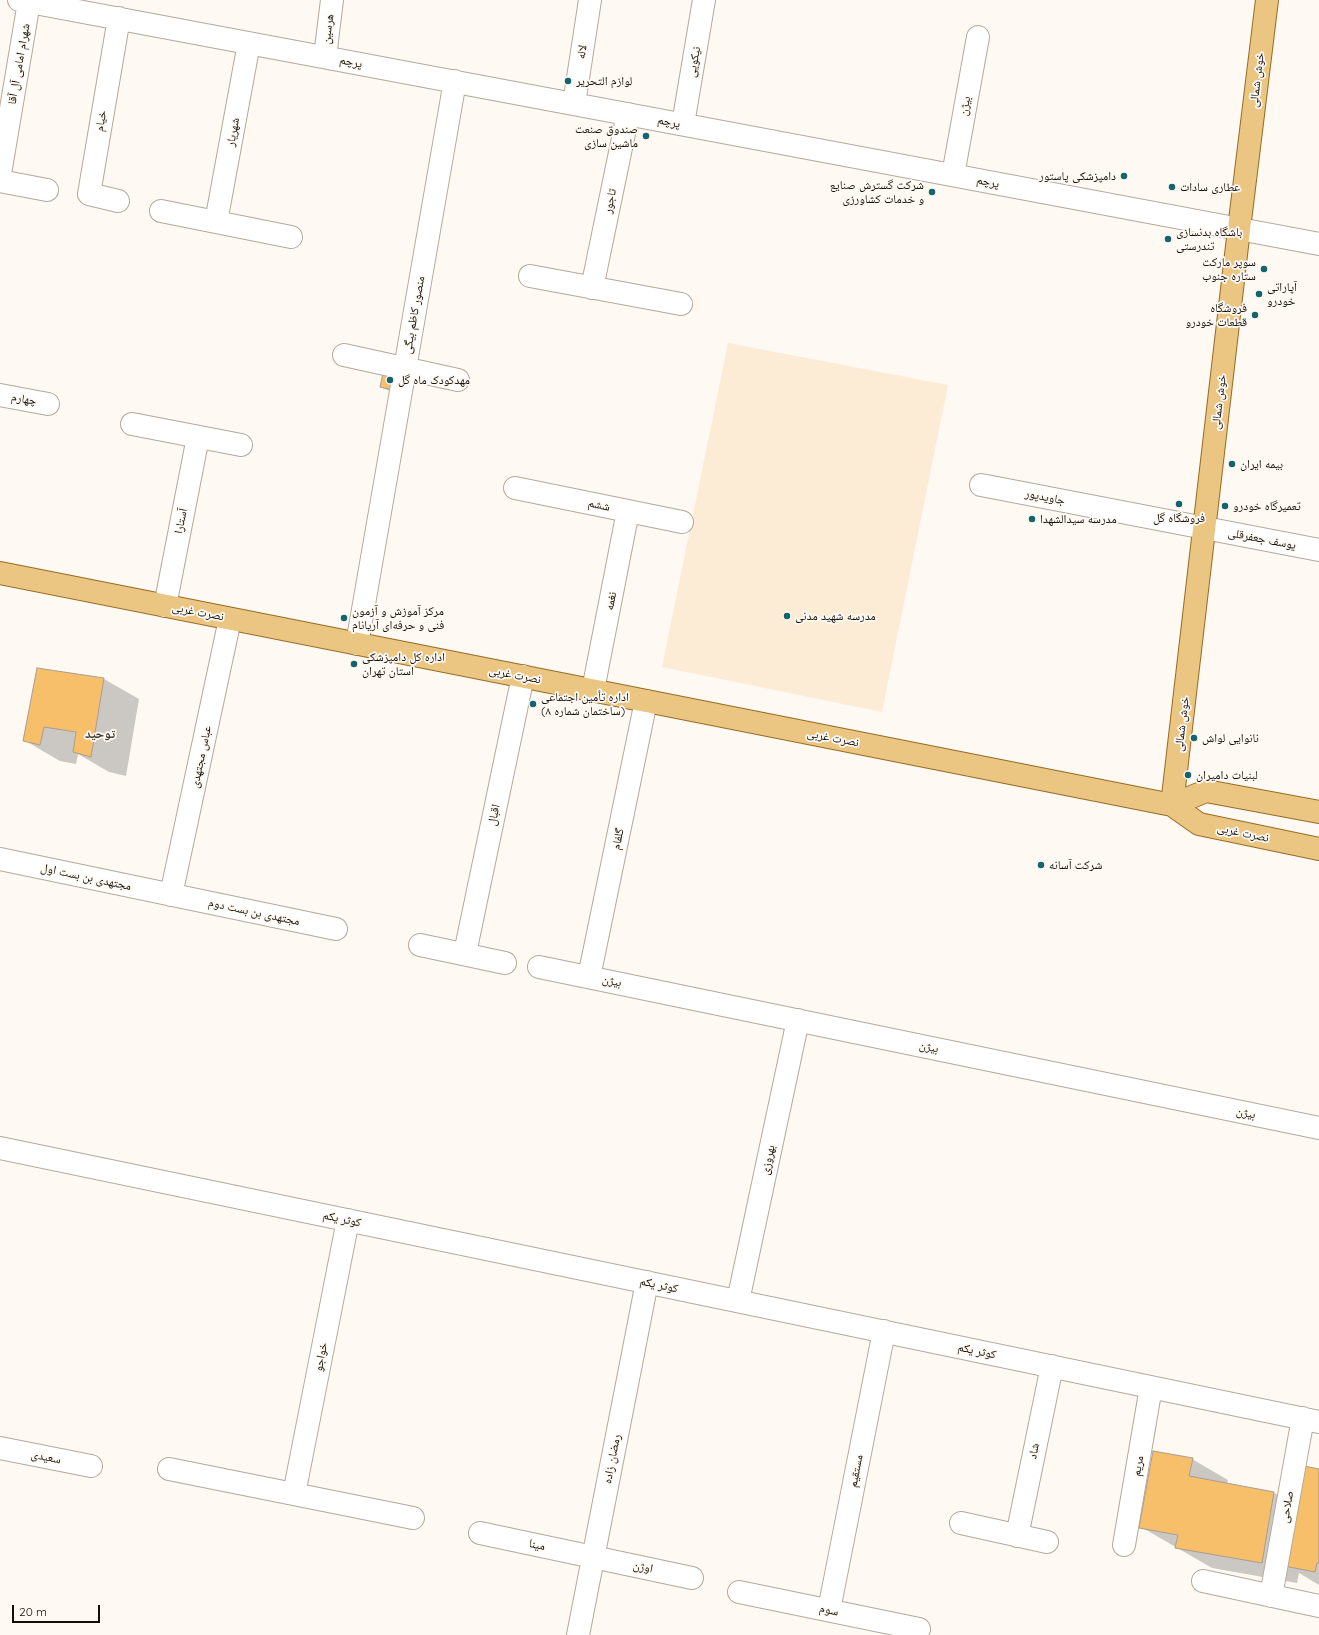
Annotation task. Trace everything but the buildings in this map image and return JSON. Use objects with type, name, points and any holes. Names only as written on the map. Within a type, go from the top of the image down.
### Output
[{"type":"main road","name":"خوش شمالی","points":[[1172,804],[1267,0]]},
{"type":"main road","name":"نصرت غربی","points":[[0,573],[1172,804],[1199,824],[1319,850]]},
{"type":"main road","points":[[1172,804],[1206,791],[1319,812]]},
{"type":"street","name":"هرسین","points":[[325,57],[332,0]]},
{"type":"street","name":"لاله","points":[[574,104],[590,0]]},
{"type":"street","name":"نیکویی","points":[[683,124],[704,0]]},
{"type":"street","name":"پرچم","points":[[24,1],[1319,244]]},
{"type":"street","name":"شهرام امامی آل آقا","points":[[0,174],[24,1]]},
{"type":"street","name":"خیام","points":[[118,201],[89,194],[119,18]]},
{"type":"street","name":"بیژن","points":[[952,175],[978,37]]},
{"type":"street","name":"شهریار","points":[[216,222],[249,43]]},
{"type":"street","name":"منصور کاظم بیگی","points":[[357,644],[455,81]]},
{"type":"street","name":"تاجور","points":[[592,288],[628,114]]},
{"type":"street","points":[[0,181],[47,190]]},
{"type":"street","points":[[160,211],[291,237]]},
{"type":"street","points":[[530,276],[681,304]]},
{"type":"street","points":[[344,355],[458,380]]},
{"type":"street","name":"چهارم","points":[[0,395],[48,404]]},
{"type":"street","points":[[132,424],[241,445]]},
{"type":"street","name":"آستارا","points":[[165,606],[198,437]]},
{"type":"street","name":"جاویدپور","points":[[980,485],[1204,528]]},
{"type":"street","name":"ششم","points":[[515,488],[682,522]]},
{"type":"street","name":"نغمه","points":[[593,690],[628,511]]},
{"type":"street","name":"یوسف جعفرقلی","points":[[1204,528],[1319,550]]},
{"type":"street","name":"عباس مجتهدی","points":[[171,895],[230,619]]},
{"type":"street","name":"اقبال","points":[[465,953],[523,676]]},
{"type":"street","name":"گلفام","points":[[589,977],[646,701]]},
{"type":"street","name":"مجتهدی بن بست اول","points":[[0,859],[171,895]]},
{"type":"street","name":"مجتهدی بن بست دوم","points":[[171,895],[336,929]]},
{"type":"street","points":[[420,945],[465,953],[505,963]]},
{"type":"street","name":"بیژن","points":[[539,966],[1319,1126]]},
{"type":"street","name":"بهروزی","points":[[738,1301],[798,1020]]},
{"type":"street","name":"کوثر یکم","points":[[0,1148],[1311,1420]]},
{"type":"street","name":"خواجو","points":[[294,1494],[348,1220]]},
{"type":"street","name":"رمضان زاده","points":[[578,1635],[647,1282]]},
{"type":"street","name":"مستقیم","points":[[829,1610],[884,1331]]},
{"type":"street","name":"شاد","points":[[1017,1536],[1052,1366]]},
{"type":"street","name":"مریم","points":[[1124,1545],[1151,1387]]},
{"type":"street","name":"صلاحی","points":[[1272,1596],[1311,1420]]},
{"type":"street","name":"سعیدی","points":[[0,1448],[91,1466]]},
{"type":"street","points":[[169,1469],[413,1518]]},
{"type":"street","points":[[961,1523],[1048,1542]]},
{"type":"street","name":"مینا","points":[[480,1533],[593,1557]]},
{"type":"street","name":"اوژن","points":[[593,1557],[692,1578]]},
{"type":"street","points":[[1203,1581],[1319,1606]]},
{"type":"street","name":"سوم","points":[[739,1592],[919,1629]]},
{"type":"shaded area","points":[[728,343],[948,385],[882,712],[662,667]]},
{"type":"place","name":"لوازم التحریر","points":[[568,81]]},
{"type":"place","name":"صندوق صنعت ماشین سازی","points":[[646,136]]},
{"type":"place","name":"دامپزشکی پاستور","points":[[1124,176]]},
{"type":"place","name":"عطاری سادات","points":[[1172,187]]},
{"type":"place","name":"شرکت گسترش صنایع و خدمات کشاورزی","points":[[932,192]]},
{"type":"place","name":"باشگاه بدنسازی تندرستی","points":[[1168,239]]},
{"type":"place","name":"سوپر مارکت ستاره جنوب","points":[[1264,269]]},
{"type":"place","name":"آپاراتی خودرو","points":[[1259,294]]},
{"type":"place","name":"فروشگاه قطعات خودرو","points":[[1255,315]]},
{"type":"place","name":"مهدکودک ماه گل","points":[[390,380]]},
{"type":"place","name":"بیمه ایران","points":[[1232,464]]},
{"type":"place","name":"فروشگاه گل","points":[[1179,504]]},
{"type":"place","name":"تعمیرگاه خودرو","points":[[1225,506]]},
{"type":"place","name":"مدرسه سیدالشهدا","points":[[1032,519]]},
{"type":"place","name":"مدرسه شهید مدنی","points":[[787,616]]},
{"type":"place","name":"مرکز آموزش و آزمون فنی و حرفه‌ای آریانام","points":[[344,618]]},
{"type":"place","name":"اداره کل دامپزشکی استان تهران","points":[[354,664]]},
{"type":"place","name":"اداره تأمین اجتماعی (ساختمان شماره ۸)","points":[[533,704]]},
{"type":"place","name":"نانوایی لواش","points":[[1194,738]]},
{"type":"place","name":"لبنیات دامیران","points":[[1188,775]]},
{"type":"place","name":"شرکت آسانه","points":[[1041,865]]},
{"type":"district","name":"توحید","points":[[100,734]]}]
